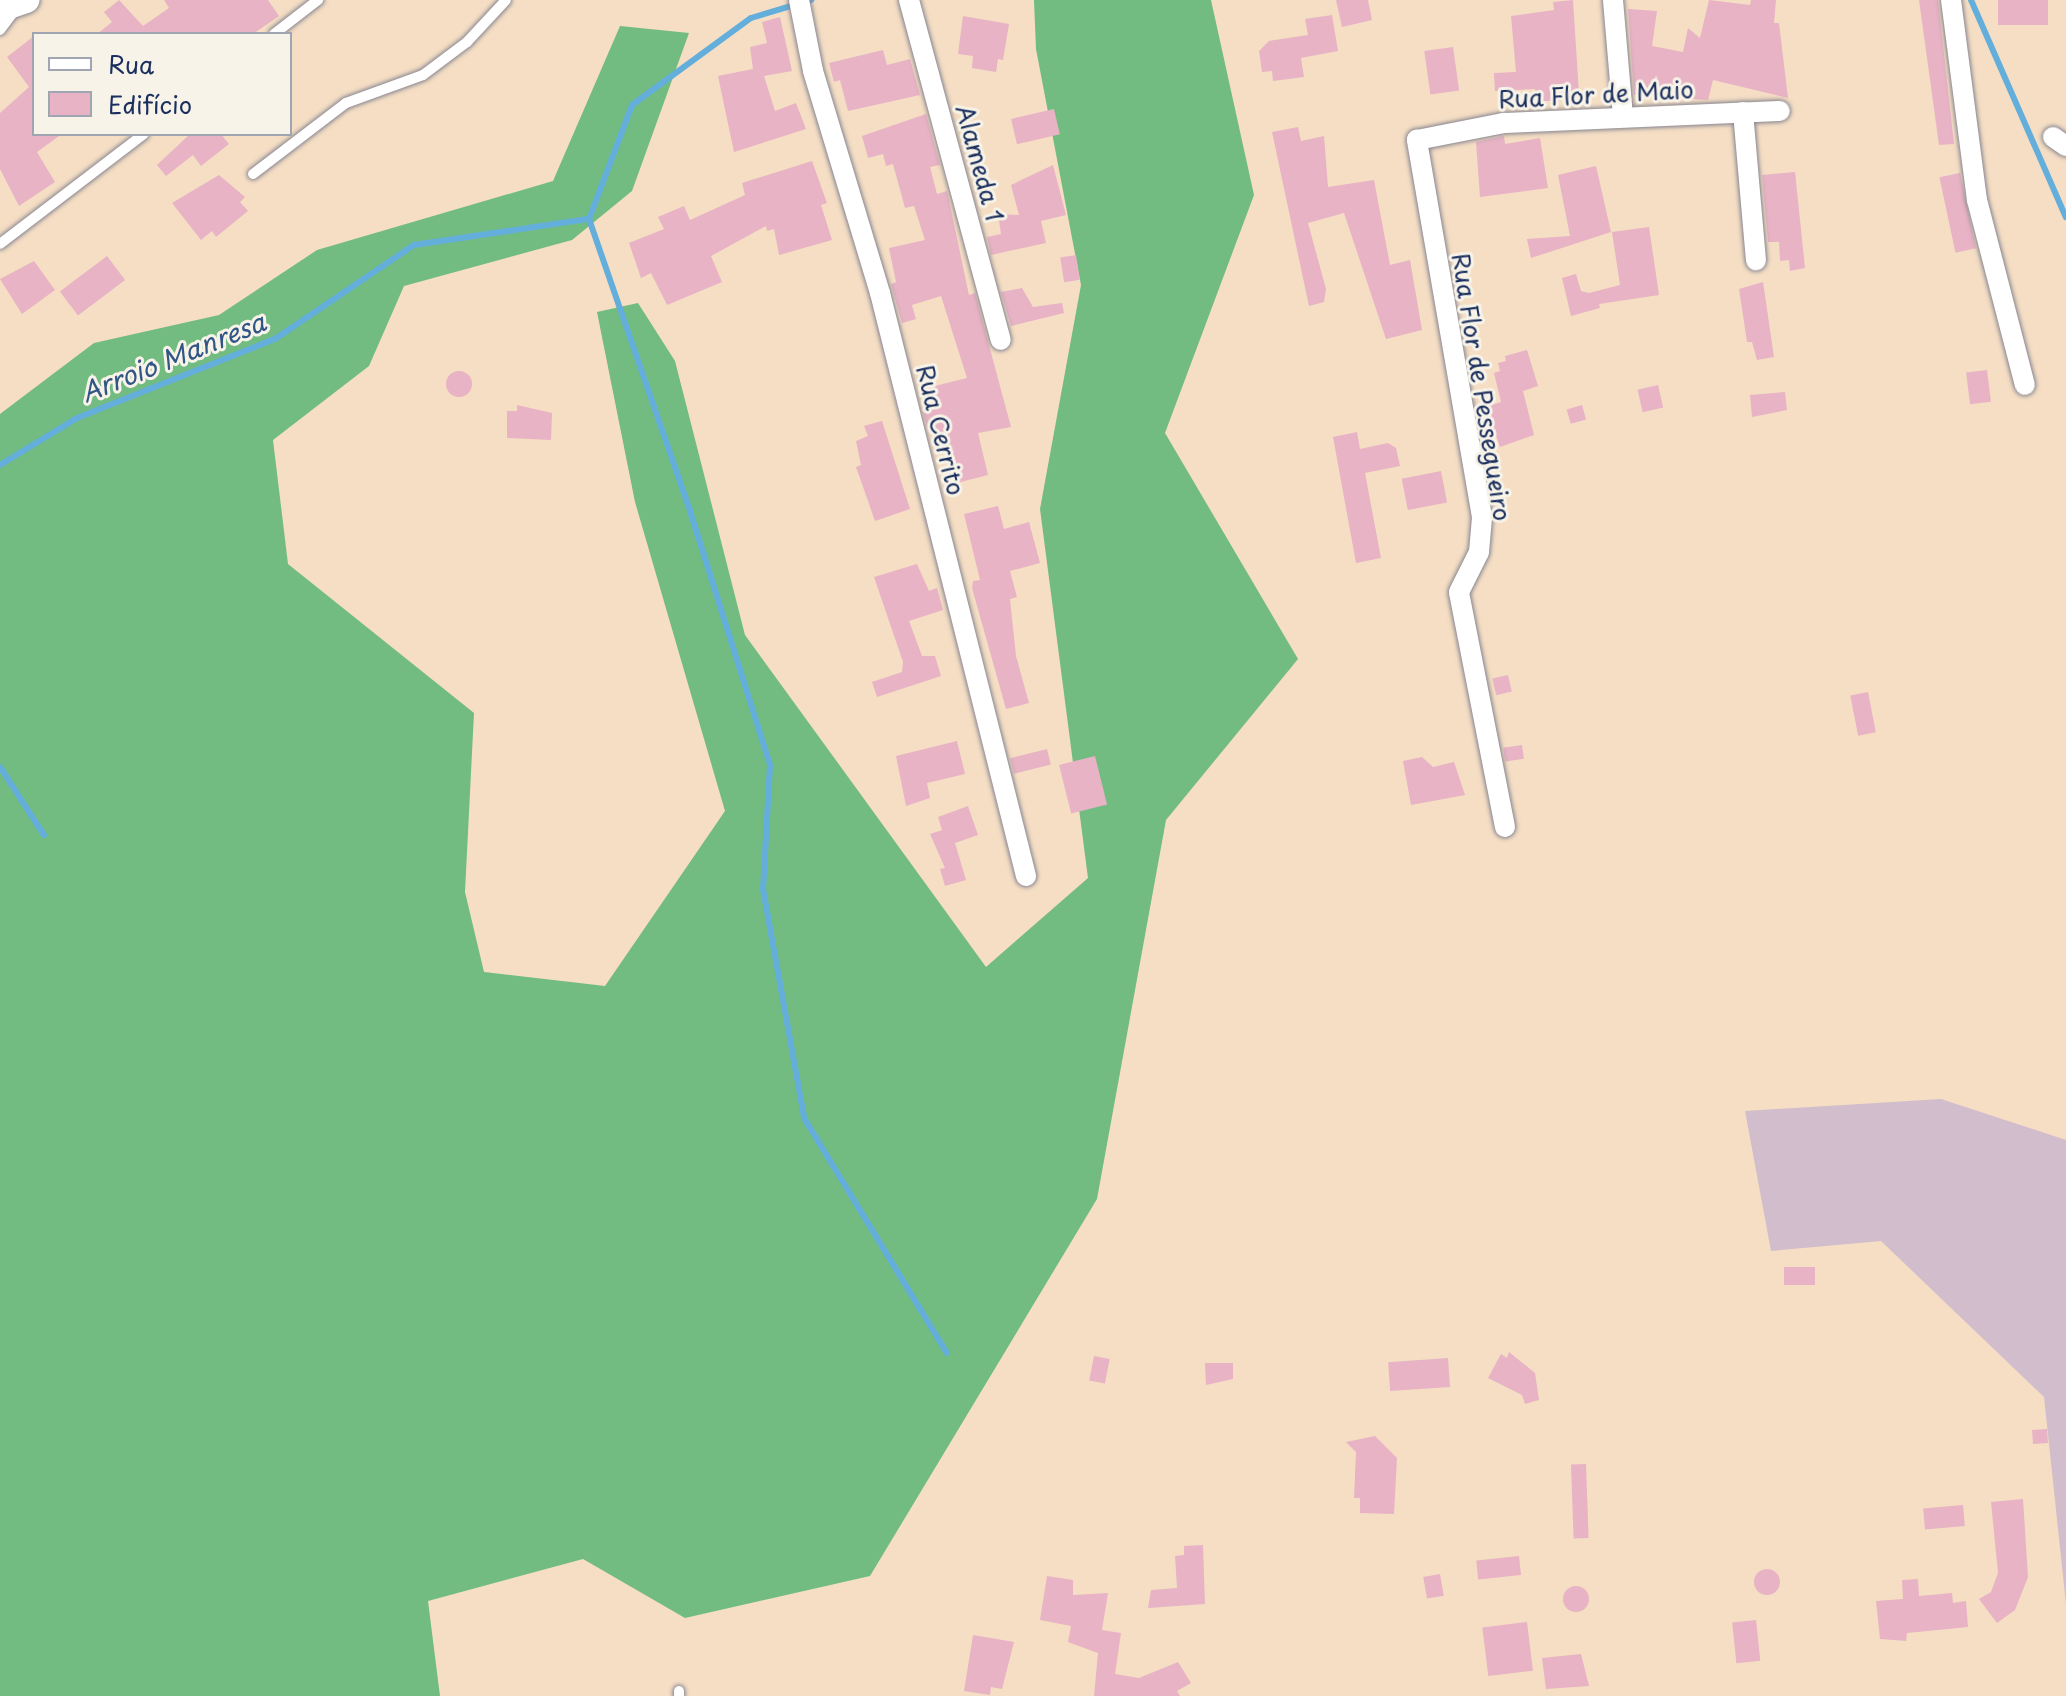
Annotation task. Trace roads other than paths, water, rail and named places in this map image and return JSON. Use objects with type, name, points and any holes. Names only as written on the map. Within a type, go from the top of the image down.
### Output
[{"type":"street","name":"Rua Cerrito","points":[[799,0],[813,71],[880,293],[1026,876]]},
{"type":"street","name":"Alameda 1","points":[[909,0],[1001,340]]},
{"type":"street","points":[[1613,0],[1623,116]]},
{"type":"street","points":[[1951,0],[1977,200],[2025,385]]},
{"type":"street","name":"Rua Flor de Maio","points":[[1417,140],[1504,123],[1780,111]]},
{"type":"street","points":[[1743,112],[1756,260]]},
{"type":"street","name":"Rua Flor de Pessegueiro","points":[[1417,140],[1482,517],[1479,552],[1459,592],[1505,827]]},
{"type":"lane","points":[[277,32],[318,0]]},
{"type":"lane","points":[[253,174],[346,103],[423,75],[467,42],[506,0]]},
{"type":"lane","points":[[0,30],[16,4]]},
{"type":"lane","points":[[0,244],[141,136]]},
{"type":"waterway","name":"Arroio Manresa","points":[[0,465],[77,418],[275,339],[414,245],[589,219],[632,105],[751,18],[811,0]]},
{"type":"waterway","points":[[1971,0],[2066,217]]},
{"type":"waterway","points":[[589,219],[690,511],[770,765],[763,889],[804,1118],[947,1353]]},
{"type":"waterway","points":[[0,767],[44,835]]}]
